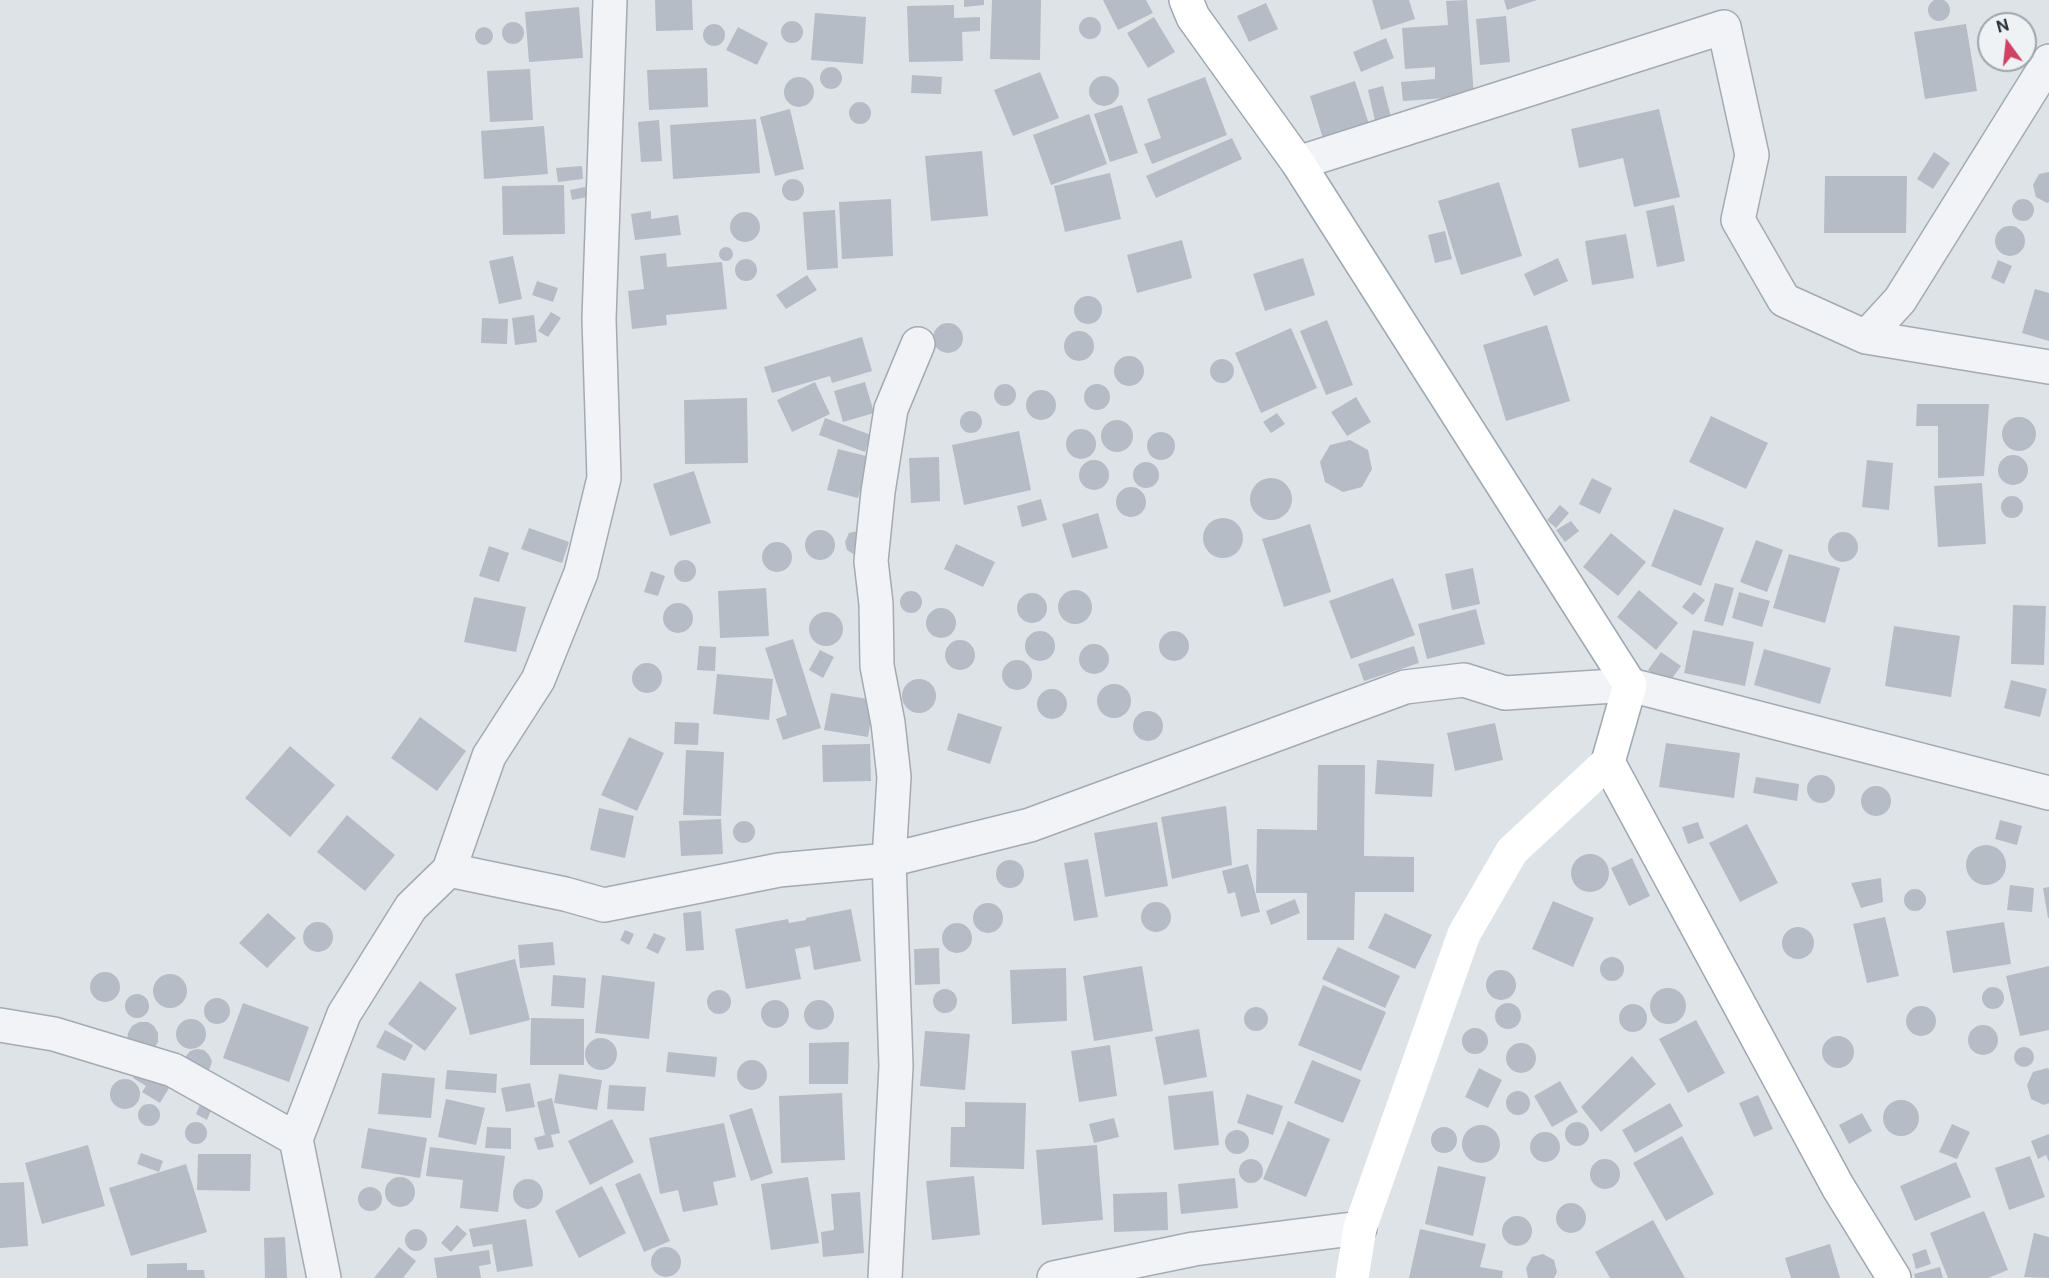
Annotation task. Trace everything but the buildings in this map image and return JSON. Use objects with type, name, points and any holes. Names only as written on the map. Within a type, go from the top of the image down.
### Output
[{"type":"main road","points":[[1186,0],[1193,17],[1298,163],[1630,685],[1608,762],[1512,851],[1464,934],[1360,1228],[1352,1278]]},
{"type":"main road","points":[[1608,762],[1838,1187],[1894,1278]]},
{"type":"street","points":[[324,1278],[296,1139],[344,1014],[411,907],[449,870],[489,756],[538,680],[581,573],[604,478],[599,319],[610,0]]},
{"type":"street","points":[[1298,163],[1724,27],[1752,155],[1738,220],[1784,300],[1866,337],[2049,368]]},
{"type":"street","points":[[1866,337],[1900,300],[2049,60]]},
{"type":"street","points":[[885,1278],[896,1066],[889,860],[894,777],[888,723],[877,666],[876,604],[871,561],[878,492],[891,409],[918,344]]},
{"type":"street","points":[[449,870],[565,894],[604,905],[779,870],[889,860],[1030,825],[1405,687],[1464,680],[1505,693],[1630,685],[2049,793]]},
{"type":"street","points":[[0,1025],[54,1034],[173,1070],[296,1139]]},
{"type":"street","points":[[1054,1278],[1194,1249],[1360,1228]]}]
